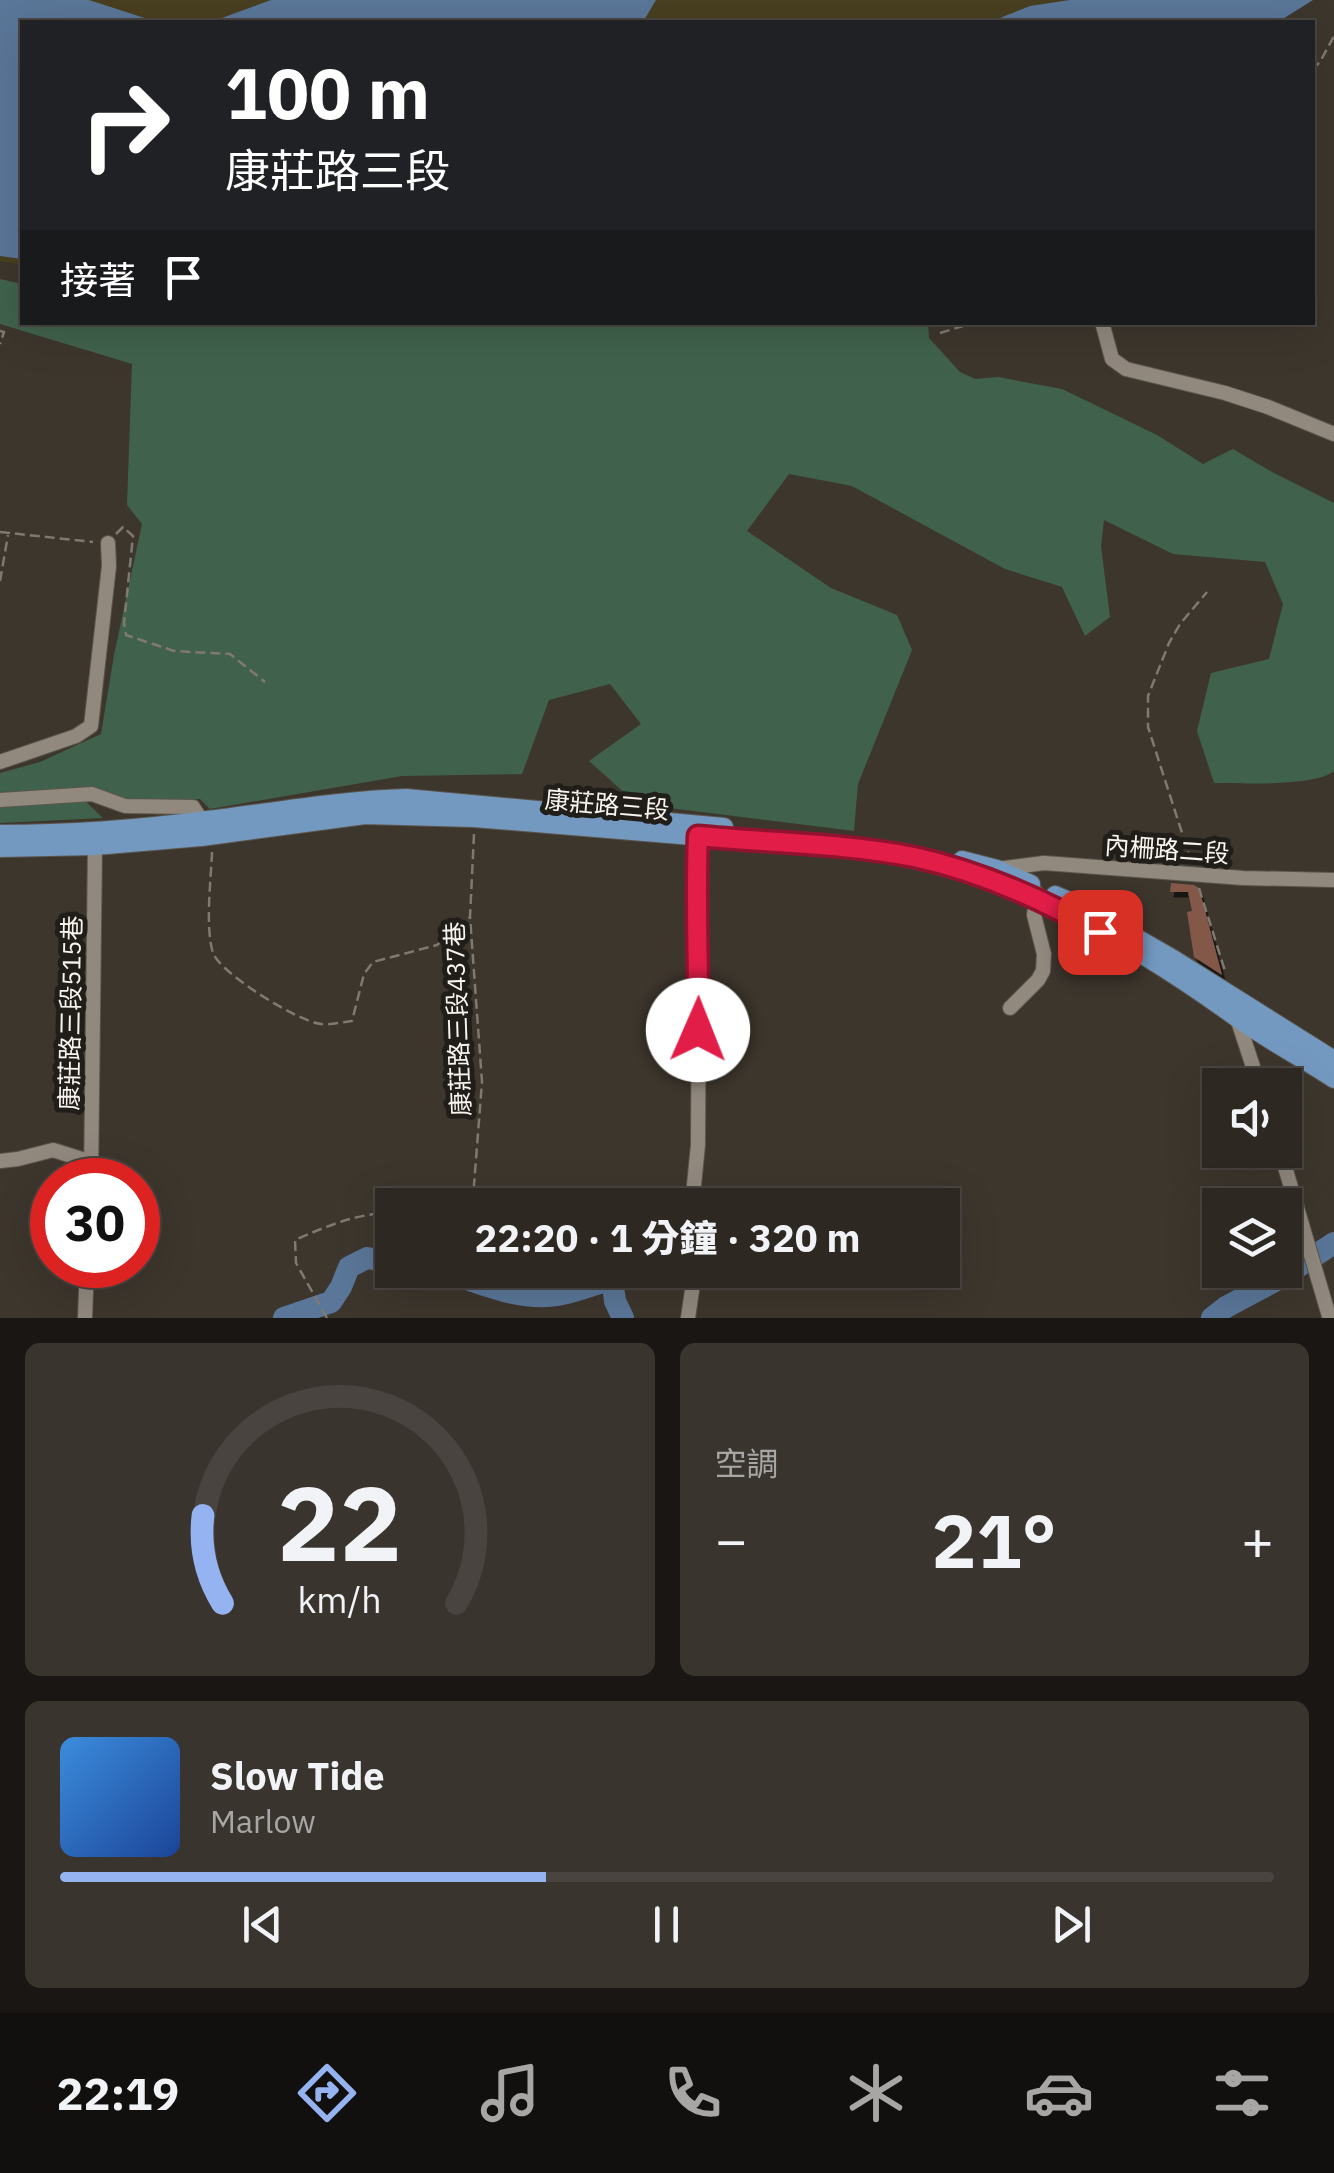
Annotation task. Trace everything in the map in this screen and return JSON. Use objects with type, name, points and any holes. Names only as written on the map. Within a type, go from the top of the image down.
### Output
[{"type":"main road","name":"康莊路三段","points":[[0,848],[95,846],[365,800],[406,798],[902,844],[996,869],[1156,963],[1334,1079]]},
{"type":"main road","name":"康莊路三段","points":[[0,834],[207,828],[365,815],[474,818],[872,851],[916,858],[1083,906],[1334,1060]]},
{"type":"street","points":[[1103,325],[1112,360],[1126,369],[1225,393],[1334,434]]},
{"type":"street","points":[[0,762],[76,736],[91,726],[109,566],[108,544]]},
{"type":"street","points":[[0,800],[92,794],[124,806],[193,807],[207,828]]},
{"type":"street","points":[[694,1188],[698,1144],[698,836]]},
{"type":"street","name":"康莊路三段515巷","points":[[91,1158],[95,846]]},
{"type":"street","name":"內柵路二段","points":[[996,869],[1044,863],[1334,880]]},
{"type":"street","points":[[1010,1008],[1043,971],[1044,954],[1034,915],[1038,892]]},
{"type":"street","points":[[1237,1018],[1253,1068]]},
{"type":"street","points":[[0,1160],[53,1150],[78,1158]]},
{"type":"street","points":[[1285,1168],[1330,1316]]},
{"type":"street","points":[[85,1318],[87,1288]]},
{"type":"street","points":[[688,1318],[692,1288]]},
{"type":"path","points":[[1315,67],[1334,36]]},
{"type":"path","points":[[940,333],[966,325]]},
{"type":"path","points":[[0,331],[4,332],[0,344]]},
{"type":"path","points":[[0,532],[108,544],[123,526],[133,536],[126,634],[174,650],[230,654],[265,682]]},
{"type":"path","points":[[0,581],[8,534]]},
{"type":"path","points":[[1207,592],[1169,643],[1148,696],[1148,728],[1232,994]]},
{"type":"path","name":"康莊路三段437巷","points":[[474,818],[470,917],[482,1082],[474,1188]]},
{"type":"path","points":[[207,828],[214,954],[222,966],[256,994],[319,1024],[352,1021],[364,974],[373,962],[437,945],[470,917]]},
{"type":"path","points":[[327,1318],[296,1263],[295,1240],[338,1222],[375,1214]]},
{"type":"green space","points":[[0,279],[20,284],[20,325],[928,325],[929,338],[960,372],[975,379],[998,377],[1062,389],[1157,435],[1203,464],[1233,449],[1334,503],[1334,771],[1294,782],[1214,783],[1197,731],[1211,673],[1269,659],[1283,604],[1265,562],[1173,554],[1104,520],[1101,546],[1110,617],[1085,636],[1062,587],[1005,569],[852,486],[789,474],[747,531],[831,588],[897,615],[912,650],[858,784],[854,831],[637,804],[589,761],[641,724],[610,684],[549,700],[522,774],[402,776],[210,809],[200,799],[135,802],[99,789],[0,792],[0,773],[40,762],[101,734],[142,524],[127,505],[132,364],[0,324]]},
{"type":"green space","points":[[84,800],[103,818],[0,823],[0,807]]},
{"type":"sand","points":[[0,0],[1288,0],[1260,20],[20,20],[20,265],[0,261]]},
{"type":"water","points":[[0,0],[89,0],[151,20],[20,20],[20,259],[0,256]]},
{"type":"water","points":[[271,0],[656,0],[644,20],[216,20]]},
{"type":"water","points":[[1070,0],[1313,0],[1281,20],[995,20],[1030,6]]},
{"type":"building","points":[[1171,883],[1199,888],[1222,975],[1194,957],[1188,892],[1170,892]]},
{"type":"waterway","points":[[1212,1318],[1334,1243]]},
{"type":"waterway","points":[[284,1318],[331,1302],[349,1267],[367,1258],[375,1259]]},
{"type":"waterway","points":[[493,1288],[543,1296],[585,1288]]},
{"type":"waterway","points":[[613,1288],[623,1318]]},
{"type":"route","points":[[698,1030],[698,836],[916,858],[1036,897],[1100,932]]}]
